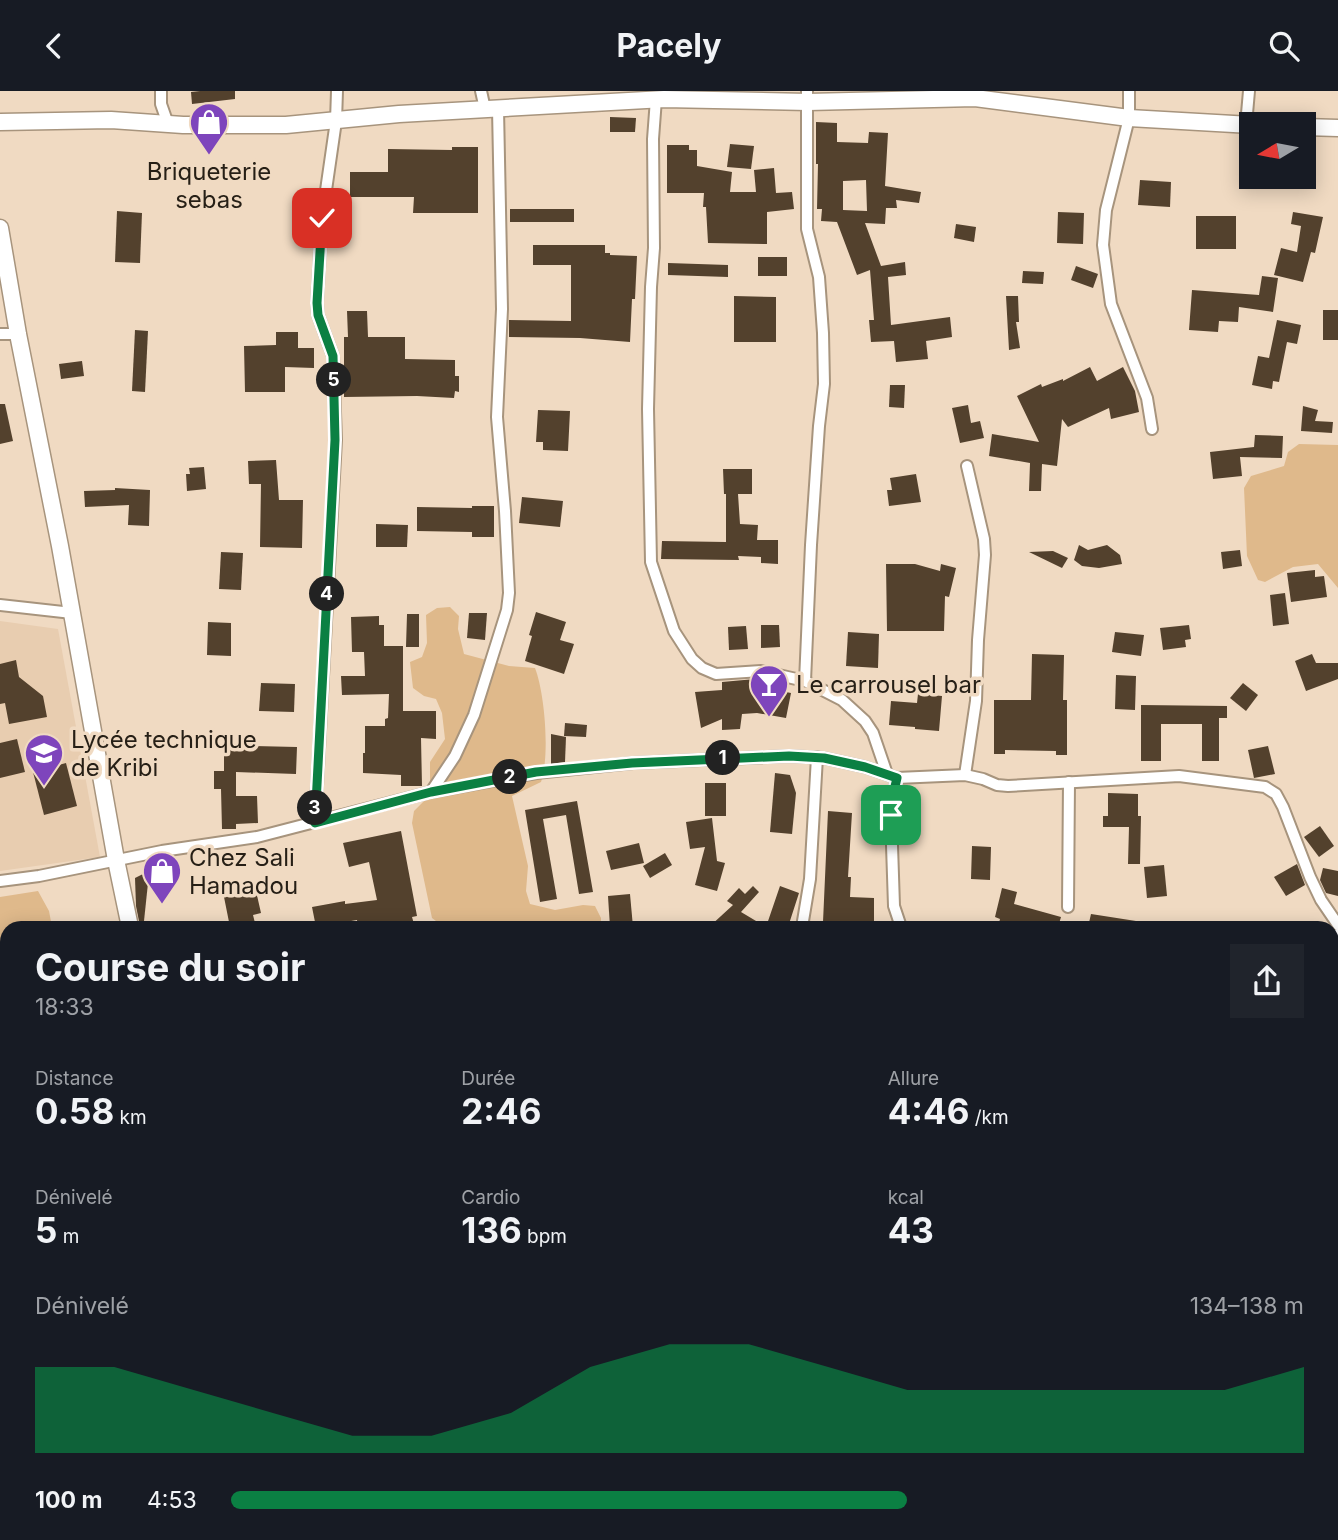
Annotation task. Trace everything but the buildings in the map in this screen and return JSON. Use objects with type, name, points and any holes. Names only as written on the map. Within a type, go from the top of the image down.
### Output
[{"type":"street","points":[[161,91],[168,124]]},
{"type":"street","points":[[315,823],[335,440],[333,356],[318,315],[317,303],[322,218],[336,121],[337,91]]},
{"type":"street","points":[[431,792],[455,756],[474,715],[507,610],[509,593],[497,417],[502,309],[492,109],[481,91]]},
{"type":"street","points":[[1129,91],[1129,118],[1106,210],[1104,245],[1111,304],[1147,398],[1152,429]]},
{"type":"street","points":[[1248,112],[1249,91]]},
{"type":"street","points":[[0,122],[111,120],[168,124],[286,125],[656,99],[808,96],[975,98],[1129,118],[1239,124]]},
{"type":"street","points":[[805,681],[811,545],[824,384],[819,277],[807,229],[808,96]]},
{"type":"street","points":[[656,99],[648,409],[651,562],[674,631],[692,659],[702,668],[716,674],[761,671],[805,681],[842,700],[865,720],[892,776],[894,907],[899,921]]},
{"type":"street","points":[[1316,127],[1338,128]]},
{"type":"street","points":[[0,227],[129,921]]},
{"type":"street","points":[[0,334],[18,334]]},
{"type":"street","points":[[965,775],[976,701],[985,555],[984,539],[967,466]]},
{"type":"street","points":[[0,604],[72,613]]},
{"type":"street","points":[[0,881],[39,876],[162,851],[257,837],[431,792],[536,772],[632,763],[776,756],[817,757],[892,776],[965,775],[1008,786],[1180,776],[1265,787],[1276,794],[1283,807],[1310,877],[1335,921]]},
{"type":"street","points":[[803,921],[810,880],[817,757]]},
{"type":"street","points":[[1068,907],[1069,782]]},
{"type":"shaded area","points":[[1299,444],[1338,445],[1338,588],[1318,564],[1293,567],[1265,582],[1258,580],[1247,556],[1244,488],[1251,476],[1284,466],[1288,452]]},
{"type":"shaded area","points":[[450,607],[459,616],[458,629],[464,654],[509,666],[535,668],[545,725],[544,771],[541,782],[512,796],[528,866],[526,891],[530,904],[555,910],[583,905],[595,906],[601,921],[436,921],[432,918],[412,823],[414,811],[424,801],[430,789],[430,762],[445,739],[442,713],[436,699],[424,696],[413,688],[410,662],[422,657],[427,643],[426,615],[437,608]]},
{"type":"shaded area","name":"Lycée technique de Kribi","points":[[0,621],[58,629],[100,857],[0,871]]},
{"type":"shaded area","points":[[38,891],[49,911],[51,921],[0,921],[0,897]]},
{"type":"place","name":"Briqueterie sebas","points":[[209,156]]},
{"type":"place","name":"Le carrousel bar","points":[[769,718]]},
{"type":"place","name":"Lycée technique de Kribi","points":[[44,787]]},
{"type":"place","name":"Chez Sali Hamadou","points":[[162,905]]},
{"type":"route","points":[[322,218],[317,303],[318,315],[333,356],[335,440],[315,823],[431,792],[536,772],[632,763],[789,756],[824,758],[865,767],[897,778],[891,815]]}]
